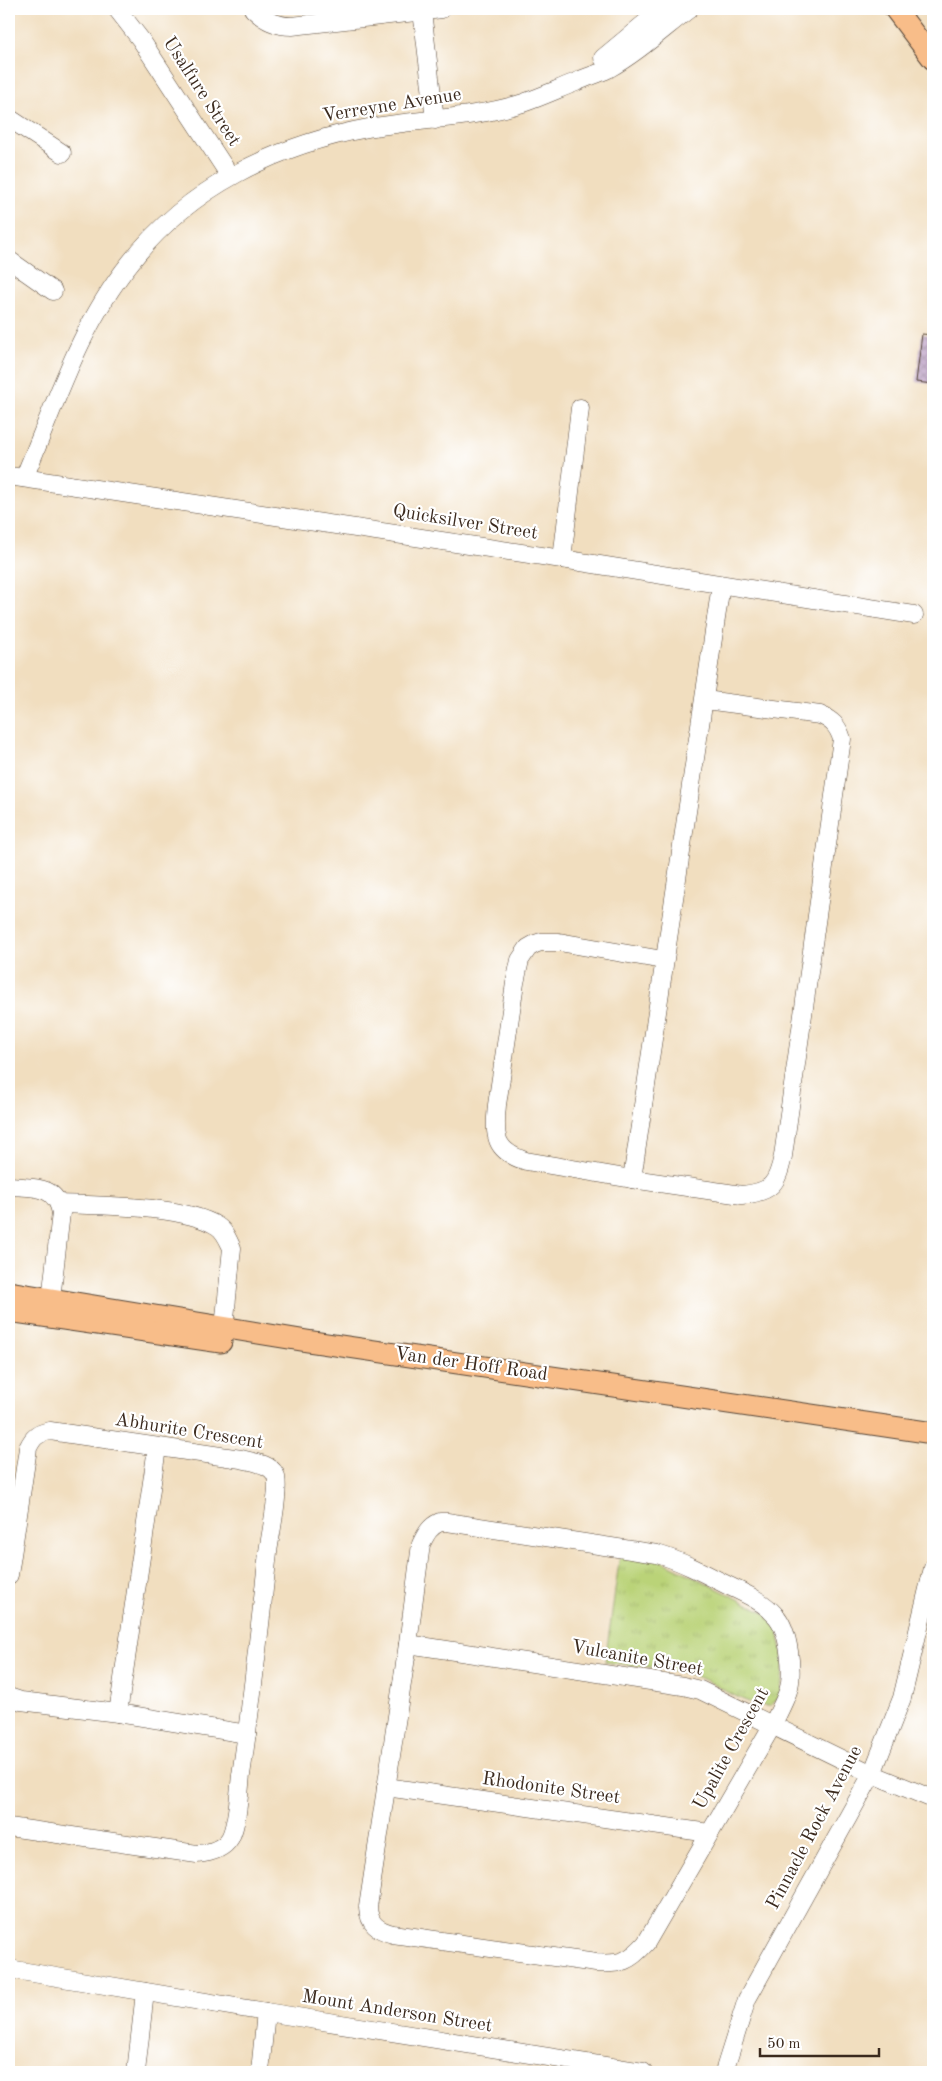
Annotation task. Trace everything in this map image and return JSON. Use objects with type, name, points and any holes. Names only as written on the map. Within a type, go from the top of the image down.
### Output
[{"type":"main road","points":[[895,9],[933,60]]},
{"type":"main road","points":[[911,9],[933,38]]},
{"type":"main road","name":"Van der Hoff Road","points":[[9,1292],[46,1308],[306,1354],[363,1359],[933,1446]]},
{"type":"main road","points":[[9,1322],[46,1308]]},
{"type":"main road","name":"Van der Hoff Road","points":[[9,1311],[46,1308],[224,1328],[933,1433]]},
{"type":"street","name":"Usalfure Street","points":[[117,9],[146,47],[230,176]]},
{"type":"street","points":[[253,9],[264,19],[281,26],[442,9]]},
{"type":"street","name":"Verreyne Avenue","points":[[576,82],[662,9]]},
{"type":"street","name":"Verreyne Avenue","points":[[16,477],[87,330],[118,278],[130,261],[159,231],[210,188],[255,163],[319,138],[369,128],[491,112],[523,103],[609,68],[689,9]]},
{"type":"street","points":[[422,11],[435,120]]},
{"type":"street","points":[[9,118],[62,153]]},
{"type":"street","points":[[9,260],[53,290]]},
{"type":"street","points":[[562,559],[580,408]]},
{"type":"street","name":"Quicksilver Street","points":[[16,477],[562,559],[914,615]]},
{"type":"street","points":[[632,1179],[663,960],[705,700],[721,585]]},
{"type":"street","points":[[663,960],[559,942],[542,942],[528,948],[520,960],[515,983],[495,1121],[497,1141],[504,1151],[513,1157],[543,1164],[742,1195],[760,1193],[775,1181],[779,1174],[783,1156],[842,738],[840,730],[820,715],[705,700]]},
{"type":"street","points":[[9,1186],[38,1188],[48,1191],[53,1194],[60,1204],[61,1213],[46,1308]]},
{"type":"street","points":[[60,1204],[166,1211],[201,1219],[218,1227],[227,1237],[232,1248],[224,1328]]},
{"type":"street","name":"Abhurite Crescent","points":[[9,1575],[28,1448],[32,1440],[40,1432],[50,1431],[260,1463],[270,1468],[276,1474],[278,1484],[247,1734],[233,1830],[230,1839],[217,1850],[197,1854],[9,1826]]},
{"type":"street","points":[[118,1712],[157,1448]]},
{"type":"street","name":"Upalite Crescent","points":[[440,1522],[657,1554],[674,1559],[754,1599],[776,1615],[782,1624],[790,1666],[790,1685],[772,1726],[646,1943],[629,1959],[619,1963],[605,1964],[393,1934],[372,1924],[368,1907],[408,1644],[421,1544],[427,1532],[440,1522]]},
{"type":"street","name":"Pinnacle Rock Avenue","points":[[724,2072],[748,2000],[872,1774],[902,1698],[933,1568]]},
{"type":"street","name":"Vulcanite Street","points":[[408,1644],[684,1686],[714,1696],[872,1774],[933,1799]]},
{"type":"street","points":[[9,1697],[21,1701],[118,1712],[247,1734]]},
{"type":"street","name":"Rhodonite Street","points":[[386,1787],[709,1833]]},
{"type":"street","name":"Mount Anderson Street","points":[[9,1969],[643,2072]]},
{"type":"street","points":[[136,2072],[145,1992]]},
{"type":"street","points":[[260,2072],[266,2012]]},
{"type":"green space","points":[[620,1555],[658,1559],[764,1612],[777,1626],[784,1662],[780,1697],[770,1706],[760,1705],[741,1699],[696,1676],[662,1669],[605,1662]]},
{"type":"building","points":[[922,334],[933,335],[933,384],[916,382]]}]
